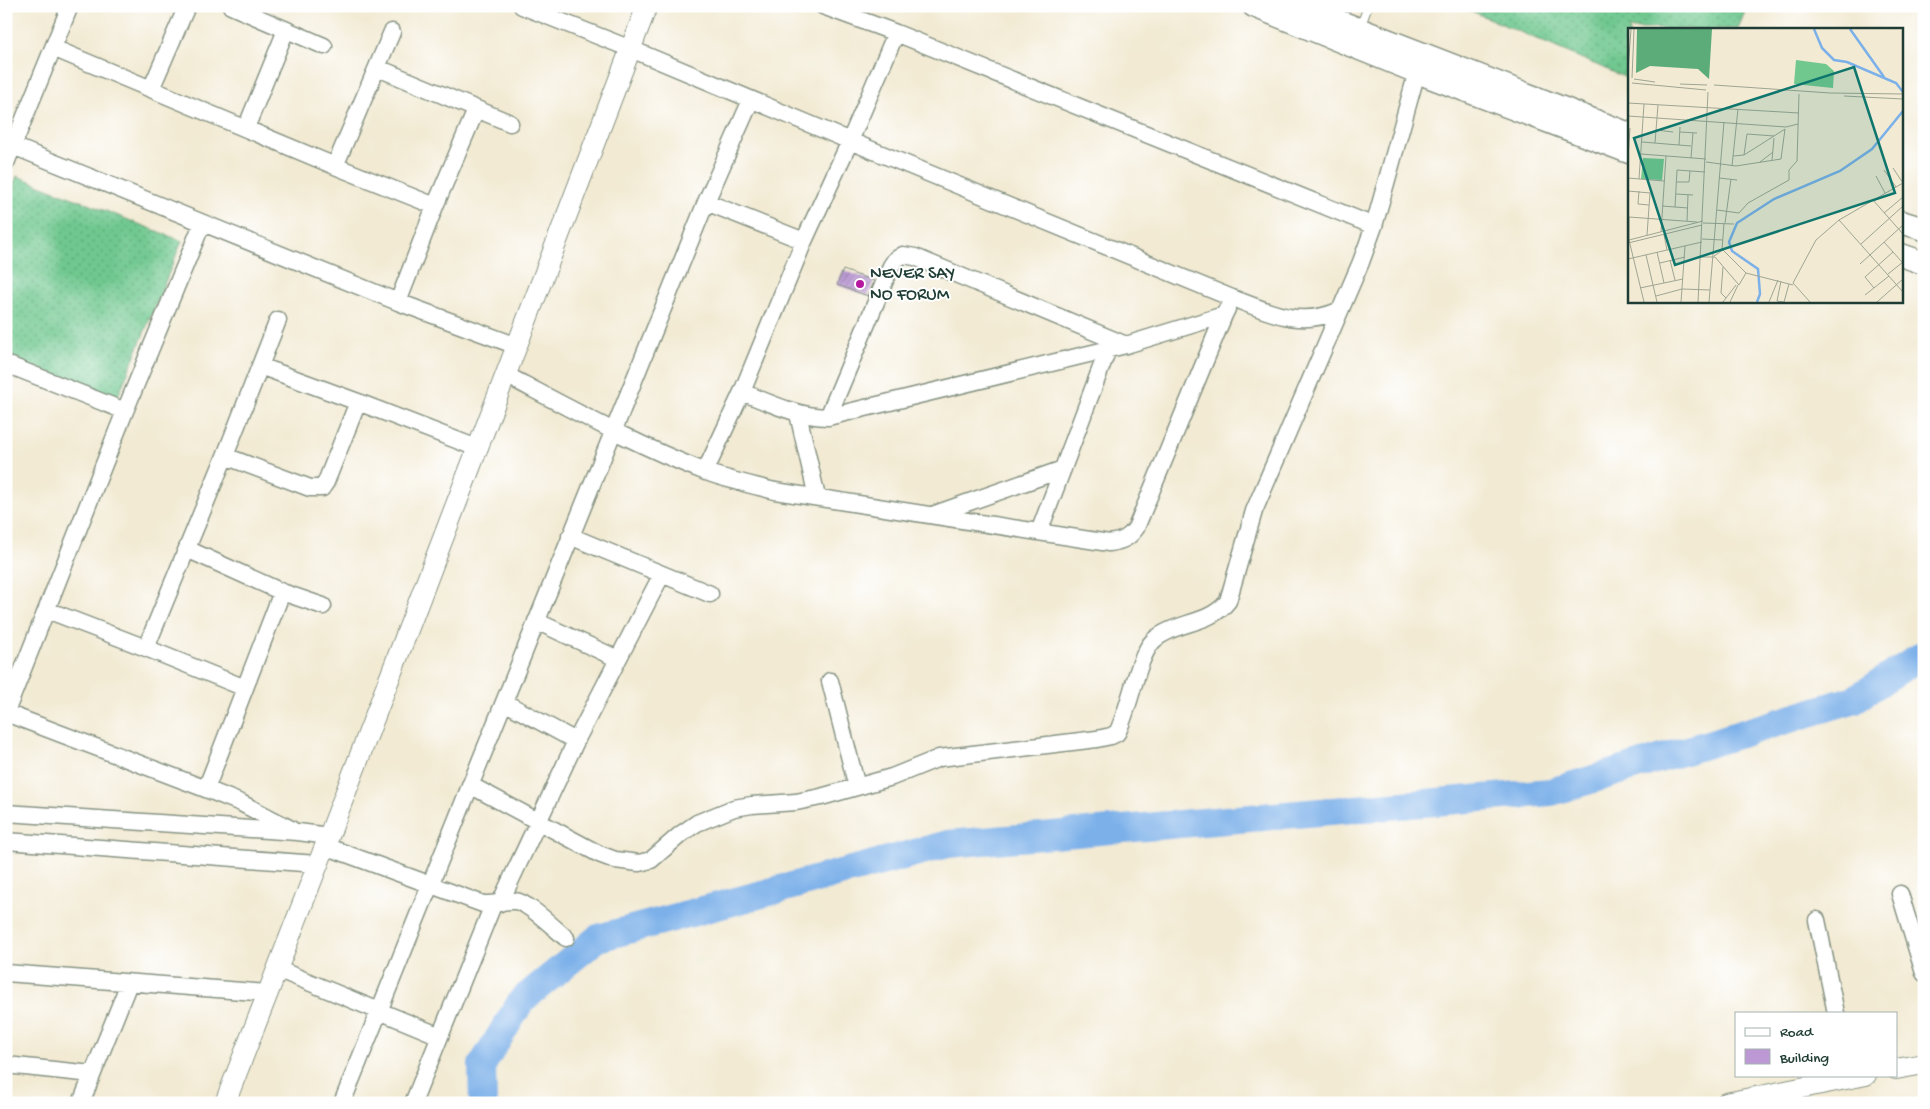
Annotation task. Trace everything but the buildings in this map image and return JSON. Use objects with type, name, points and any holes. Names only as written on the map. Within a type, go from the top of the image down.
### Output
[{"type":"main road","points":[[1254,6],[1417,72],[1628,152]]},
{"type":"main road","points":[[1298,6],[1628,134]]},
{"type":"main road","points":[[1902,222],[1924,229]]},
{"type":"main road","points":[[1902,255],[1924,263]]},
{"type":"street","points":[[6,163],[70,6]]},
{"type":"street","points":[[150,89],[186,6]]},
{"type":"street","points":[[231,6],[324,46]]},
{"type":"street","points":[[522,6],[631,49],[1232,298],[1284,317],[1323,318],[1338,311]]},
{"type":"street","points":[[224,1103],[324,849],[647,6]]},
{"type":"street","points":[[823,6],[896,33],[1374,226]]},
{"type":"street","points":[[246,128],[286,30]]},
{"type":"street","points":[[335,166],[392,32]]},
{"type":"street","points":[[705,472],[742,392],[804,241],[850,141],[896,33]]},
{"type":"street","points":[[53,48],[435,206]]},
{"type":"street","points":[[378,68],[510,123]]},
{"type":"street","points":[[470,785],[600,854],[621,861],[639,863],[651,860],[697,823],[734,808],[752,804],[796,802],[892,777],[940,758],[1097,739],[1117,733],[1148,648],[1162,635],[1217,613],[1228,601],[1254,511],[1374,226],[1417,72]]},
{"type":"street","points":[[342,1103],[706,202],[751,100]]},
{"type":"street","points":[[398,302],[435,206],[476,110]]},
{"type":"street","points":[[13,146],[398,302],[517,346]]},
{"type":"street","points":[[706,202],[804,241]]},
{"type":"street","points":[[202,224],[125,411],[6,713],[241,803],[298,832],[324,849],[430,884],[483,904],[515,901],[522,904],[566,938]]},
{"type":"street","points":[[828,417],[891,266],[895,260],[903,255],[915,257],[1126,345]]},
{"type":"street","points":[[506,375],[614,431],[705,472],[738,482],[766,489],[1109,543],[1120,542],[1129,538],[1136,528],[1232,298]]},
{"type":"street","points":[[742,392],[798,414],[828,417],[1126,345],[1224,315]]},
{"type":"street","points":[[146,648],[188,549],[278,320]]},
{"type":"street","points":[[1039,532],[1108,349]]},
{"type":"street","points":[[6,364],[125,411]]},
{"type":"street","points":[[260,366],[477,448]]},
{"type":"street","points":[[225,456],[310,488],[322,488],[358,402]]},
{"type":"street","points":[[798,414],[817,497]]},
{"type":"street","points":[[933,515],[1063,469]]},
{"type":"street","points":[[570,536],[710,594]]},
{"type":"street","points":[[188,549],[282,592],[323,606]]},
{"type":"street","points":[[413,1103],[497,904],[576,740],[662,574]]},
{"type":"street","points":[[206,789],[282,592]]},
{"type":"street","points":[[47,610],[245,688]]},
{"type":"street","points":[[536,621],[618,659]]},
{"type":"street","points":[[830,680],[857,787]]},
{"type":"street","points":[[504,702],[576,740]]},
{"type":"street","points":[[6,813],[298,832]]},
{"type":"street","points":[[6,841],[324,849]]},
{"type":"street","points":[[1900,894],[1924,973]]},
{"type":"street","points":[[1817,920],[1836,1012]]},
{"type":"street","points":[[277,969],[440,1036]]},
{"type":"street","points":[[6,973],[268,993]]},
{"type":"street","points":[[81,1103],[130,982]]},
{"type":"street","points":[[1898,1069],[1924,1064]]},
{"type":"street","points":[[6,1065],[92,1074]]},
{"type":"street","points":[[1730,1102],[1855,1076]]},
{"type":"lane","points":[[1358,30],[1368,6]]},
{"type":"green space","points":[[1460,6],[1747,6],[1738,28],[1628,28],[1628,79]]},
{"type":"green space","points":[[17,176],[182,241],[116,401],[6,359],[6,202]]},
{"type":"waterway","points":[[483,1103],[482,1065],[522,1000],[598,938],[948,844],[1551,792],[1855,699],[1924,654]]},
{"type":"place","name":"NEVER SAY NO FORUM","points":[[860,284]]}]
